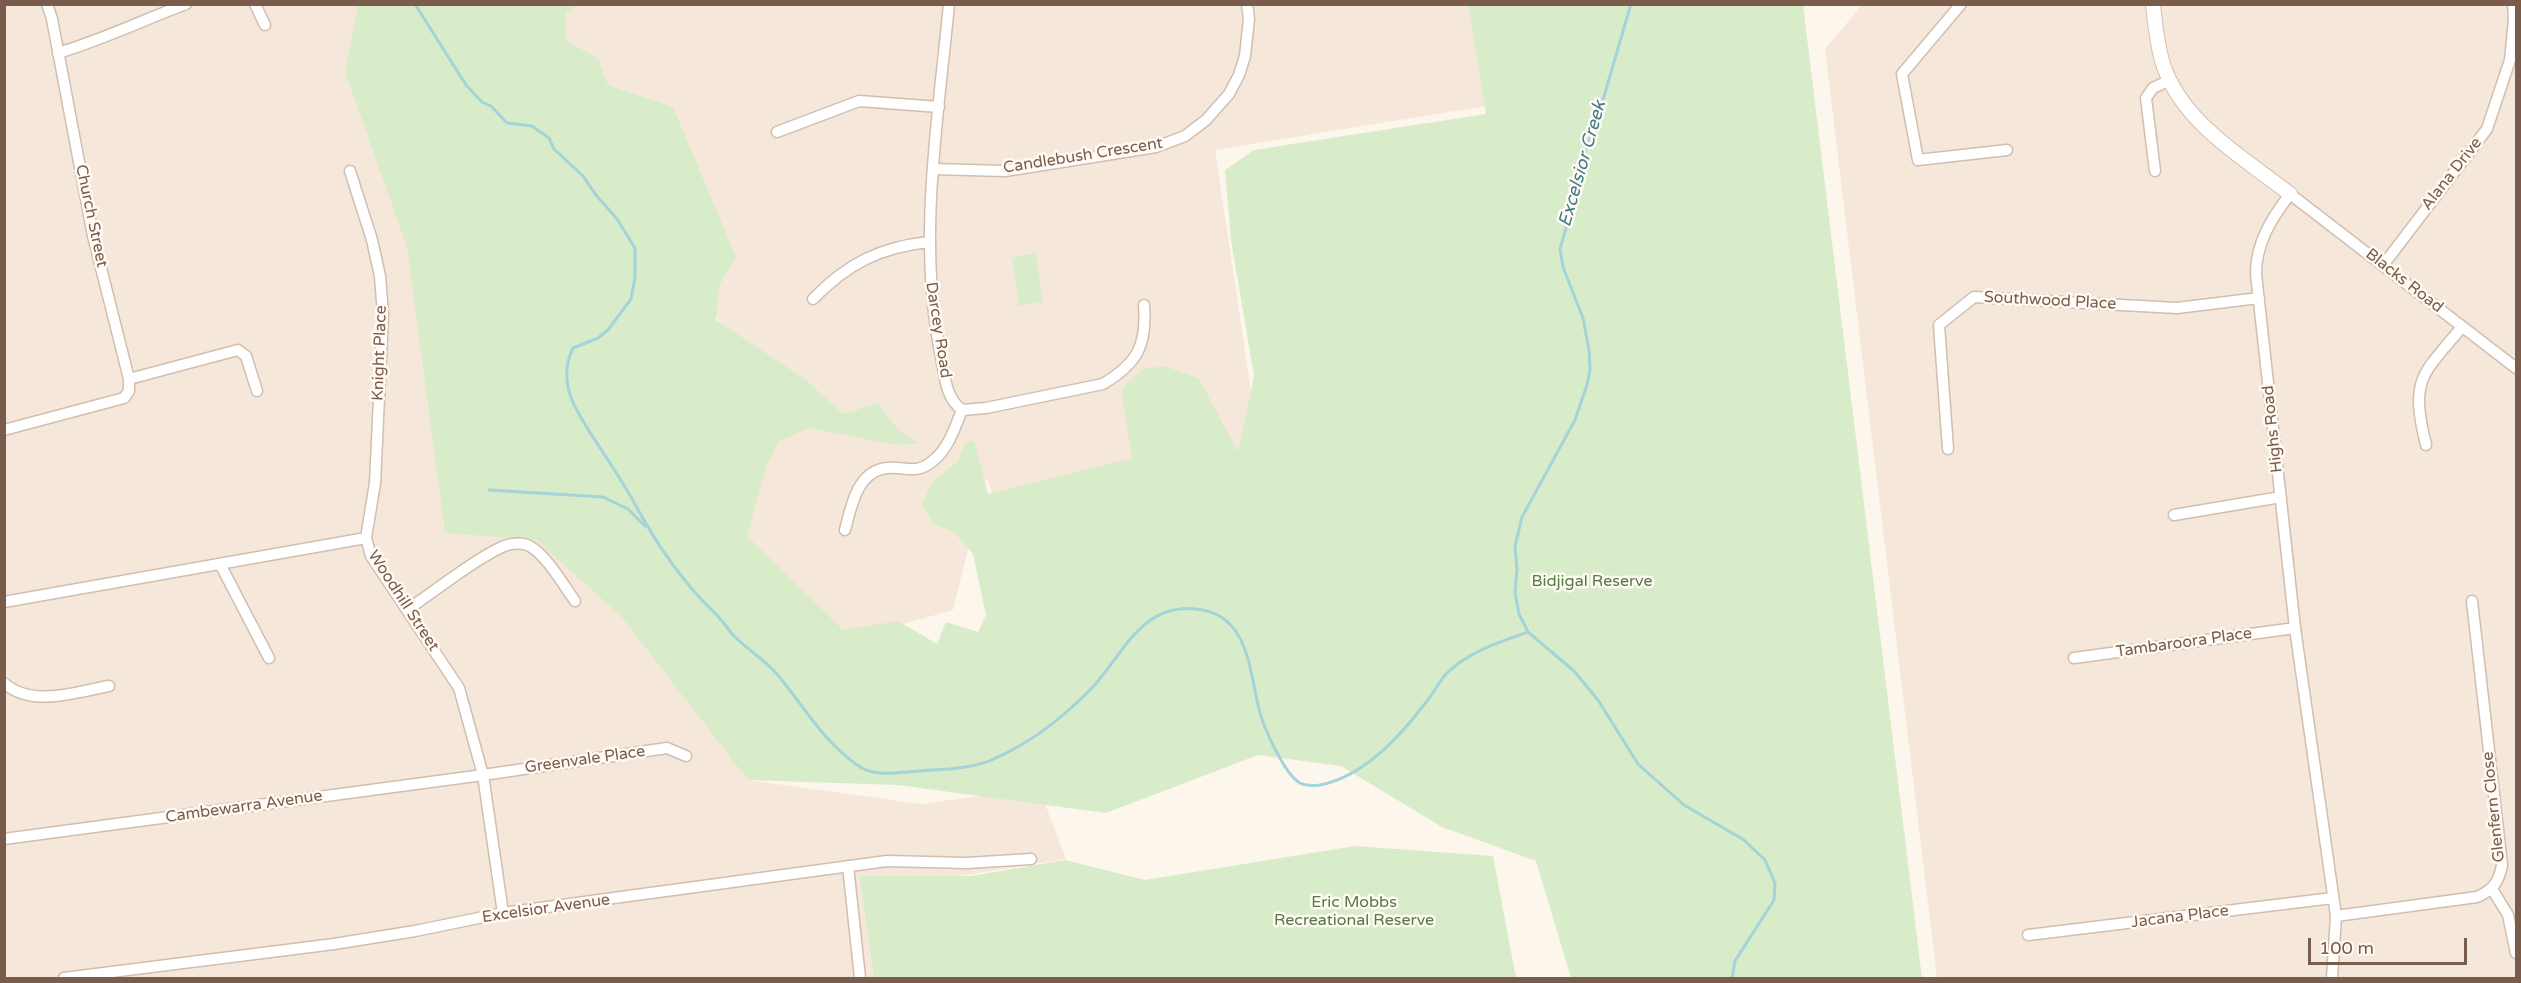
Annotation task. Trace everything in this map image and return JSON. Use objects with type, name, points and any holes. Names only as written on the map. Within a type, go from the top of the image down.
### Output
[{"type":"street","name":"Church Street","points":[[47,4],[93,236],[129,379]]},
{"type":"street","points":[[58,53],[92,43],[186,4]]},
{"type":"street","points":[[255,4],[266,25]]},
{"type":"street","name":"Darcey Road","points":[[949,4],[933,169],[929,242],[937,335],[949,394],[953,403],[962,410]]},
{"type":"street","name":"Candlebush Crescent","points":[[933,169],[1005,171],[1156,147],[1185,136],[1206,120],[1229,94],[1239,75],[1245,56],[1250,19],[1247,4]]},
{"type":"street","points":[[1961,4],[1902,74],[1918,160],[2007,150]]},
{"type":"street","points":[[2153,4],[2161,54],[2170,80],[2185,103],[2204,126],[2290,194]]},
{"type":"street","name":"Alana Drive","points":[[2384,264],[2487,129],[2510,60],[2514,20],[2513,4]]},
{"type":"street","points":[[2155,171],[2146,98],[2152,88],[2170,80]]},
{"type":"street","points":[[777,132],[859,101],[939,107]]},
{"type":"street","name":"Knight Place","points":[[350,171],[372,240],[380,276],[383,314],[375,483],[366,538]]},
{"type":"street","name":"Blacks Road","points":[[2290,194],[2517,368]]},
{"type":"street","name":"Highs Road","points":[[2290,194],[2259,246],[2256,267],[2295,628],[2336,915],[2332,978]]},
{"type":"street","points":[[813,299],[843,271],[860,262],[898,245],[929,242]]},
{"type":"street","name":"Southwood Place","points":[[1948,449],[1939,325],[1974,297],[2177,308],[2259,298]]},
{"type":"street","points":[[846,530],[853,500],[861,484],[873,473],[887,468],[919,469],[934,460],[946,447],[962,410],[986,408],[1103,384],[1125,369],[1140,351],[1146,326],[1144,305]]},
{"type":"street","points":[[2426,445],[2417,402],[2419,388],[2423,376],[2462,327]]},
{"type":"street","points":[[4,430],[124,398],[129,392],[129,379],[238,350],[246,356],[257,391]]},
{"type":"street","points":[[2174,515],[2281,497]]},
{"type":"street","name":"Woodhill Street","points":[[4,602],[366,538],[371,556],[459,688],[483,775],[503,913]]},
{"type":"street","points":[[407,610],[489,554],[506,545],[518,544],[530,546],[540,555],[575,601]]},
{"type":"street","points":[[220,564],[269,658]]},
{"type":"street","name":"Glenfern Close","points":[[2472,601],[2502,865],[2500,879],[2492,889]]},
{"type":"street","name":"Tambaroora Place","points":[[2074,658],[2295,628]]},
{"type":"street","points":[[4,683],[13,691],[29,697],[109,686]]},
{"type":"street","name":"Greenvale Place","points":[[483,775],[667,748],[686,756]]},
{"type":"street","name":"Cambewarra Avenue","points":[[4,839],[483,775]]},
{"type":"street","name":"Excelsior Avenue","points":[[64,978],[334,944],[415,931],[503,913],[887,861],[967,863],[1031,859]]},
{"type":"street","points":[[848,866],[861,978]]},
{"type":"street","points":[[2336,915],[2477,897],[2492,889],[2508,915],[2517,953]]},
{"type":"street","name":"Jacana Place","points":[[2028,935],[2333,898]]},
{"type":"shaded area","points":[[569,4],[1478,5],[1492,105],[1215,150],[1264,478],[1150,506],[1019,563],[986,477],[953,610],[839,642],[733,531],[774,426],[711,306],[605,87],[562,41],[561,11]]},
{"type":"shaded area","points":[[5,5],[389,5],[553,469],[748,780],[921,804],[1039,788],[1066,859],[960,876],[859,877],[874,978],[5,978]]},
{"type":"shaded area","points":[[1862,5],[2516,5],[2516,978],[1937,978],[1825,49]]},
{"type":"green space","name":"Bidjigal Reserve","points":[[358,5],[577,5],[565,13],[566,40],[598,59],[608,85],[673,107],[736,257],[719,286],[716,320],[806,380],[843,414],[878,403],[899,431],[920,443],[896,445],[810,428],[779,441],[767,464],[747,536],[843,630],[898,621],[937,644],[946,622],[978,632],[986,615],[973,554],[954,532],[933,524],[922,504],[932,482],[958,461],[965,443],[974,441],[988,494],[1132,458],[1121,390],[1142,369],[1165,366],[1199,379],[1238,452],[1254,376],[1231,240],[1225,170],[1254,150],[1486,114],[1468,5],[1803,5],[1922,978],[1571,978],[1536,861],[1442,827],[1341,766],[1258,755],[1106,813],[898,785],[748,780],[621,616],[536,540],[445,533],[407,247],[345,72]]},
{"type":"green space","points":[[1036,253],[1043,302],[1019,306],[1012,258]]},
{"type":"green space","name":"Eric Mobbs Recreational Reserve","points":[[1355,846],[1493,856],[1516,978],[874,978],[859,876],[971,876],[1065,860],[1145,880]]},
{"type":"waterway","points":[[415,4],[466,85],[507,123],[532,126],[549,138],[554,149],[583,176],[617,219],[635,248],[635,277],[631,299],[608,330],[598,338],[573,348],[568,362],[569,389],[586,427],[624,485],[650,531],[682,577],[734,636],[777,674],[834,745],[864,769],[879,773],[949,769],[987,762],[1009,752],[1046,729],[1089,691],[1122,649],[1146,624],[1176,609],[1196,609],[1214,613],[1227,621],[1237,633],[1249,662],[1261,717],[1281,760],[1300,783],[1310,786],[1320,785],[1353,773],[1382,751],[1408,725],[1455,666],[1484,648],[1528,632]]},
{"type":"waterway","name":"Excelsior Creek","points":[[1631,4],[1600,110],[1578,171],[1573,203],[1560,249],[1563,267],[1583,318],[1590,370],[1575,420],[1522,517],[1515,546],[1517,569],[1515,593],[1519,614],[1528,632],[1574,671],[1598,700],[1638,764],[1684,805],[1744,840],[1765,860],[1775,883],[1774,900],[1735,961],[1732,978]]},
{"type":"waterway","points":[[489,490],[603,497],[628,509],[645,526]]}]
